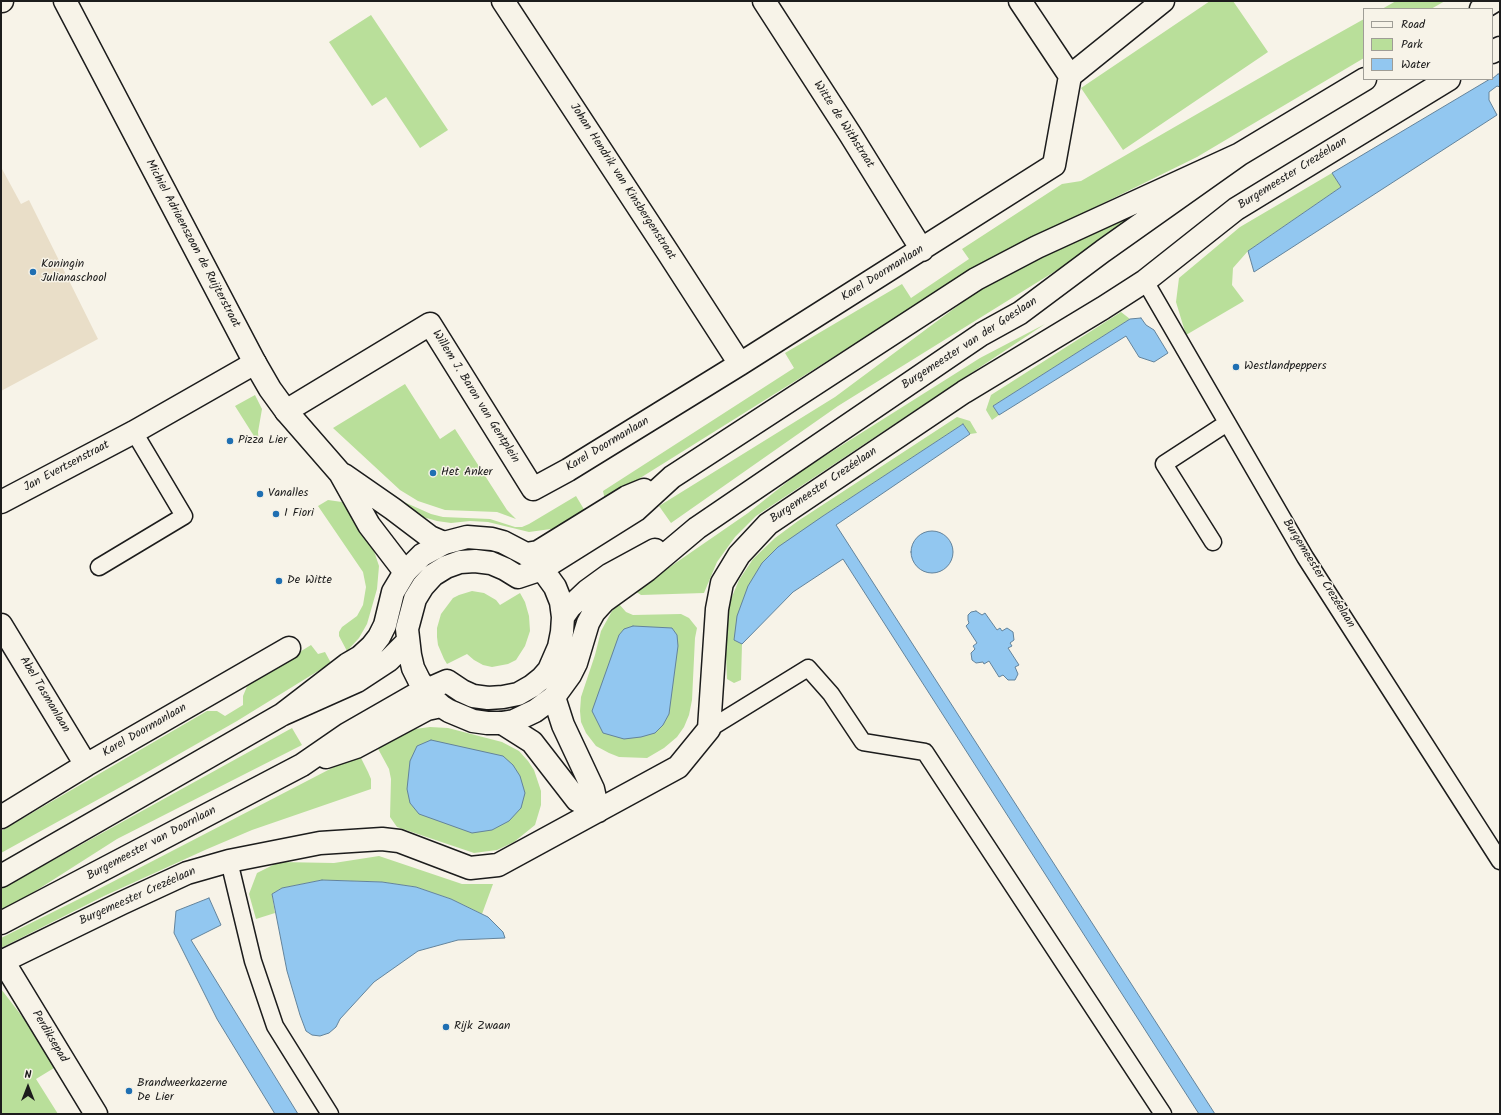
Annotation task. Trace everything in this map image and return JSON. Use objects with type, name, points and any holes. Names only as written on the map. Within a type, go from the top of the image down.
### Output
[{"type":"street","name":"Michiel Adriaenszoon de Ruijterstraat","points":[[65,1],[255,364],[270,389],[286,411],[340,473],[369,525],[405,572],[415,600]]},
{"type":"street","name":"Johan Hendrik van Kinsbergenstraat","points":[[503,1],[740,364]]},
{"type":"street","name":"Witte de Withstraat","points":[[764,1],[850,134],[922,250]]},
{"type":"street","points":[[1020,1],[1070,76],[1163,1]]},
{"type":"street","points":[[1483,8],[1494,1]]},
{"type":"street","name":"Karel Doormanlaan","points":[[533,489],[568,470],[740,364],[1054,165],[1070,76]]},
{"type":"street","name":"Burgemeester van der Goeslaan","points":[[502,723],[525,717],[554,697],[576,663],[588,623],[594,612],[604,601],[647,570],[697,528],[982,334],[1020,313],[1240,154],[1363,80]]},
{"type":"street","name":"Burgemeester Crezéelaan","points":[[2,961],[180,876],[229,861],[320,843],[382,839],[399,841],[470,868],[498,865],[678,768],[708,729],[718,609],[722,583],[739,555],[768,524],[964,392],[1145,281],[1236,209],[1447,80]]},
{"type":"street","name":"Burgemeester van der Goeslaan","points":[[526,554],[538,552],[627,497],[672,477],[976,279],[1037,247],[1240,154]]},
{"type":"street","name":"Willem J. Baron van Gentplein","points":[[286,411],[430,324],[533,489]]},
{"type":"street","name":"Jan Evertsenstraat","points":[[1,502],[134,432],[255,364]]},
{"type":"street","name":"Michiel Adriaenszoon de Ruijterstraat","points":[[340,473],[394,509],[430,537],[444,543]]},
{"type":"street","name":"Burgemeester van der Goeslaan","points":[[433,698],[419,680],[413,668],[407,629],[415,600],[423,586],[432,575],[446,567],[460,562],[475,561],[491,563],[518,577],[542,569],[636,510],[672,477]]},
{"type":"street","name":"Burgemeester van der Goeslaan","points":[[563,617],[570,607],[587,591],[609,575],[697,528]]},
{"type":"street","points":[[283,714],[348,664],[360,657],[372,646],[379,637],[392,597],[405,572],[422,555],[444,543],[467,537],[492,539],[514,547],[526,554],[542,569],[555,587],[561,602],[563,617],[562,632],[559,647],[549,670],[554,697],[563,724],[593,789],[598,811]]},
{"type":"street","name":"Abel Tasmanlaan","points":[[1,625],[86,765]]},
{"type":"street","points":[[1,876],[283,714],[357,681],[389,660],[408,642]]},
{"type":"street","name":"Karel Doormanlaan","points":[[1,817],[86,765],[289,648]]},
{"type":"street","name":"Burgemeester van Doornlaan","points":[[1,923],[302,765],[356,747],[426,709],[447,681],[473,696],[503,698],[518,694],[532,686],[549,670]]},
{"type":"street","points":[[433,698],[449,712],[473,721],[502,723],[532,742],[577,800],[598,811]]},
{"type":"street","name":"Perdiksepad","points":[[2,961],[96,1114]]},
{"type":"lane","name":"Burgemeester Crezéelaan","points":[[1145,281],[1305,557],[1500,861]]},
{"type":"lane","points":[[1213,542],[1164,464],[1227,423]]},
{"type":"lane","points":[[99,567],[184,516],[134,432]]},
{"type":"lane","points":[[708,729],[808,668],[831,694],[863,742],[925,752],[1163,1114]]},
{"type":"lane","points":[[229,861],[253,962],[274,1026],[330,1114]]},
{"type":"shaded area","name":"Koningin Julianaschool","points":[[1,167],[21,204],[29,200],[98,339],[1,391]]},
{"type":"green space","points":[[1210,1],[1233,1],[1268,52],[1123,150],[1081,88]]},
{"type":"green space","points":[[1396,1],[1445,1],[1433,8],[1384,8]]},
{"type":"green space","points":[[371,15],[448,130],[420,148],[386,97],[372,106],[329,42]]},
{"type":"green space","points":[[1363,20],[1363,59],[1197,157],[1075,217],[952,283],[605,500],[603,491],[794,368],[785,353],[902,284],[911,298],[969,259],[962,249],[1062,184],[1081,181]]},
{"type":"green space","points":[[1332,173],[1341,187],[1248,251],[1233,268],[1232,285],[1244,301],[1186,335],[1176,302],[1179,278],[1240,227]]},
{"type":"green space","points":[[1131,209],[1136,221],[838,406],[671,523],[659,506],[835,397],[983,287]]},
{"type":"green space","points":[[1121,312],[1130,319],[993,406],[999,415],[992,420],[986,410],[991,395]]},
{"type":"green space","points":[[1045,324],[756,516],[735,537],[717,562],[704,593],[641,595],[635,591],[748,513],[801,471],[980,358]]},
{"type":"green space","points":[[405,384],[440,439],[455,429],[507,510],[516,519],[497,512],[445,510],[418,501],[400,490],[333,428]]},
{"type":"green space","points":[[255,395],[262,409],[258,432],[259,444],[235,406]]},
{"type":"green space","points":[[957,417],[970,421],[977,433],[970,434],[963,424],[823,516],[734,639],[742,644],[741,680],[734,683],[727,679],[725,631],[728,612],[731,599],[739,580],[753,559],[775,538],[798,521]]},
{"type":"green space","points":[[390,492],[404,502],[431,514],[443,517],[490,519],[515,527],[522,527],[529,524],[576,496],[585,511],[558,528],[529,532],[488,522],[470,521],[451,523],[423,517],[408,510]]},
{"type":"green space","points":[[328,500],[342,502],[371,542],[379,566],[377,589],[367,624],[359,638],[347,651],[339,636],[339,632],[342,627],[357,616],[363,605],[366,587],[363,572],[318,506]]},
{"type":"green space","points":[[472,591],[484,593],[496,600],[500,605],[520,593],[525,602],[529,616],[530,631],[525,646],[516,660],[508,664],[492,667],[483,665],[467,654],[447,664],[438,645],[437,637],[437,628],[441,614],[453,598]]},
{"type":"green space","points":[[619,604],[626,612],[633,615],[681,614],[689,618],[697,628],[695,638],[692,700],[689,715],[684,727],[677,737],[664,748],[647,758],[619,757],[596,746],[586,733],[581,722],[581,697],[595,655],[601,631],[612,611]]},
{"type":"green space","points":[[311,645],[318,654],[325,652],[331,663],[237,721],[1,853],[1,831],[207,711],[217,711],[225,716],[243,705],[243,696],[248,684]]},
{"type":"green space","points":[[430,727],[448,728],[502,742],[519,751],[534,770],[541,791],[541,805],[535,825],[514,842],[497,850],[474,853],[397,827],[390,817],[391,779],[389,769],[376,745],[399,734],[415,729]]},
{"type":"green space","points":[[292,728],[302,745],[117,839],[1,913],[1,889]]},
{"type":"green space","points":[[359,754],[371,779],[371,789],[252,830],[205,850],[104,896],[1,948],[1,938]]},
{"type":"green space","points":[[379,856],[462,884],[493,884],[482,914],[451,899],[416,887],[382,882],[322,880],[282,888],[272,894],[275,913],[256,919],[249,894],[257,873],[279,862],[334,863]]},
{"type":"green space","points":[[1,989],[31,1028],[55,1066],[36,1079],[58,1114],[1,1114]]},
{"type":"water","points":[[1500,74],[1500,87],[1497,86],[1489,92],[1489,100],[1497,115],[1254,272],[1248,251],[1341,187],[1332,173],[1488,80],[1493,80],[1493,78]]},
{"type":"water","points":[[1141,318],[1146,325],[1154,330],[1168,353],[1154,362],[1139,357],[1126,336],[999,415],[993,406],[1130,319]]},
{"type":"water","points":[[963,424],[970,434],[836,525],[1215,1114],[1199,1114],[843,559],[793,592],[742,644],[734,640],[737,616],[748,586],[762,563],[778,547]]},
{"type":"water","points":[[928,531],[936,531],[947,537],[953,548],[953,556],[947,567],[936,573],[928,573],[917,567],[911,556],[911,548],[917,537]]},
{"type":"water","points":[[976,611],[982,615],[985,613],[997,630],[1000,628],[1002,631],[1007,628],[1013,632],[1014,640],[1010,643],[1012,646],[1008,648],[1019,665],[1015,667],[1018,674],[1015,680],[1008,680],[1003,675],[999,677],[989,661],[984,664],[983,662],[976,663],[972,660],[971,653],[975,649],[973,646],[977,643],[966,626],[969,623],[968,615],[971,612]]},
{"type":"water","points":[[633,626],[672,628],[677,635],[678,646],[669,714],[663,725],[655,733],[641,737],[624,739],[603,733],[592,711],[619,635],[624,629]]},
{"type":"water","points":[[431,740],[503,756],[513,765],[520,776],[525,793],[521,808],[509,821],[492,830],[472,833],[419,814],[410,803],[407,789],[410,761],[417,746]]},
{"type":"water","points":[[322,880],[382,882],[416,887],[451,899],[488,917],[503,932],[505,938],[458,940],[418,951],[374,982],[340,1019],[336,1027],[329,1033],[320,1036],[312,1035],[306,1031],[287,971],[272,894],[282,888]]},
{"type":"water","points":[[209,898],[221,925],[191,940],[298,1114],[275,1114],[217,1019],[174,933],[176,911]]},
{"type":"place","name":"Koningin Julianaschool","points":[[33,272]]},
{"type":"place","name":"Westlandpeppers","points":[[1236,367]]},
{"type":"place","name":"Pizza Lier","points":[[230,441]]},
{"type":"place","name":"Het Anker","points":[[433,473]]},
{"type":"place","name":"Vanalles","points":[[260,494]]},
{"type":"place","name":"I Fiori","points":[[276,514]]},
{"type":"place","name":"De Witte","points":[[279,581]]},
{"type":"place","name":"Rijk Zwaan","points":[[446,1027]]},
{"type":"place","name":"Brandweerkazerne De Lier","points":[[129,1091]]}]
